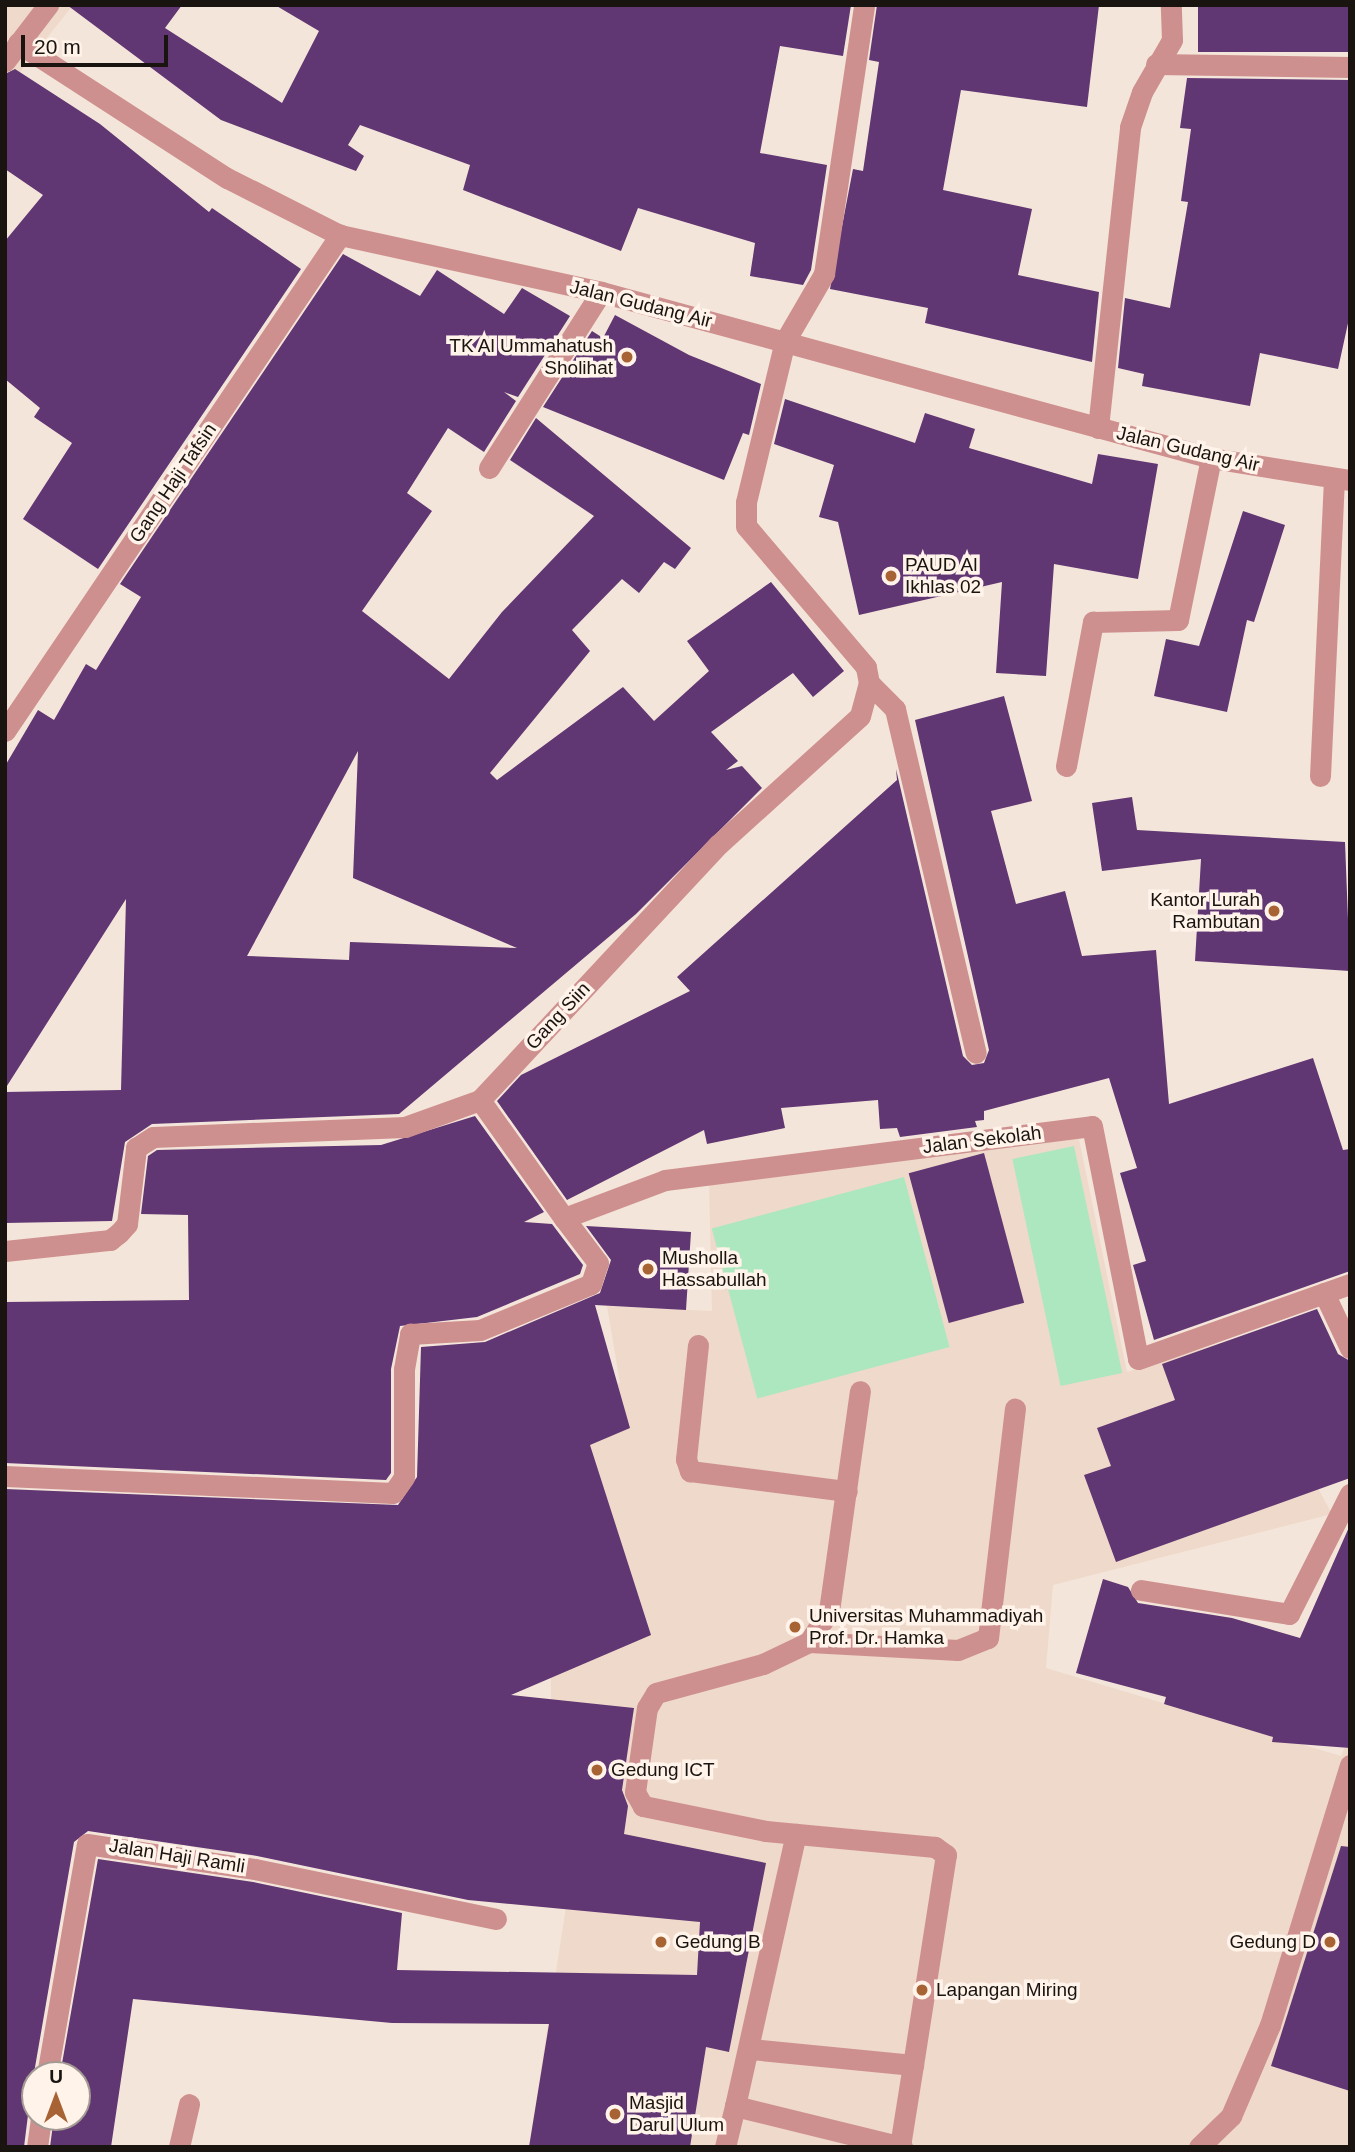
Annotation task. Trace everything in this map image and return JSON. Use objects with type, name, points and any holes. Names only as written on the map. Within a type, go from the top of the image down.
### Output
[{"type":"street","points":[[5,61],[47,5]]},
{"type":"street","points":[[864,5],[824,274],[785,341],[745,517],[750,535],[866,667],[869,682],[895,709],[976,1053]]},
{"type":"street","points":[[1098,428],[1130,127],[1156,64],[1172,40],[1171,5]]},
{"type":"street","name":"Jalan Gudang Air","points":[[18,43],[227,178],[340,235],[601,292],[1211,458],[1342,479]]},
{"type":"street","points":[[1156,64],[1350,67]]},
{"type":"street","name":"Gang Haji Tafsin","points":[[8,723],[340,235]]},
{"type":"street","points":[[489,468],[601,292]]},
{"type":"street","points":[[1066,766],[1093,622],[1178,620],[1211,458]]},
{"type":"street","points":[[1320,776],[1342,479]]},
{"type":"street","name":"Gang Siin","points":[[5,1251],[110,1240],[127,1224],[133,1156],[153,1137],[405,1127],[480,1100],[719,844],[860,716],[869,682]]},
{"type":"street","points":[[5,1476],[393,1493],[404,1477],[404,1369],[410,1334],[480,1329],[591,1284],[598,1263],[480,1100]]},
{"type":"street","name":"Jalan Sekolah","points":[[564,1218],[665,1180],[1092,1126],[1139,1359],[1350,1284]]},
{"type":"street","points":[[1324,1293],[1350,1348]]},
{"type":"street","points":[[698,1345],[686,1459],[690,1471],[847,1491]]},
{"type":"street","points":[[809,1643],[830,1611],[860,1391]]},
{"type":"street","points":[[735,2106],[901,2146],[946,1855],[935,1847],[796,1834],[643,1806],[635,1792],[647,1709],[656,1693],[763,1664],[809,1643],[958,1650],[988,1638],[1015,1409]]},
{"type":"street","points":[[1141,1590],[1289,1614],[1350,1494]]},
{"type":"street","points":[[1199,2147],[1231,2116],[1270,2025],[1350,1765]]},
{"type":"street","points":[[725,2147],[750,2049],[796,1834]]},
{"type":"street","name":"Jalan Haji Ramli","points":[[49,2061],[88,1844],[255,1869],[496,1919]]},
{"type":"street","points":[[750,2049],[914,2065]]},
{"type":"street","points":[[179,2147],[188,2104]]},
{"type":"shaded area","points":[[5,5],[73,5],[5,91]]},
{"type":"shaded area","name":"Universitas Muhammadiyah Prof. Dr. Hamka","points":[[1079,1139],[1127,1372],[1236,1338],[1332,1514],[1053,1585],[1046,1668],[1341,1756],[1350,1735],[1350,2147],[529,2147],[578,1829],[551,1820],[551,1678],[527,1414],[620,1383],[607,1306],[712,1311],[709,1179]]},
{"type":"green space","points":[[1074,1146],[1122,1373],[1061,1386],[1012,1159]]},
{"type":"green space","points":[[904,1177],[950,1347],[757,1399],[712,1229]]},
{"type":"building","points":[[67,5],[182,5],[165,28],[282,103],[319,31],[275,5],[851,5],[843,56],[780,46],[760,153],[827,165],[811,270],[803,285],[750,276],[755,243],[638,208],[621,251],[463,190],[470,165],[360,125],[348,145],[364,156],[356,171],[221,120]]},
{"type":"building","points":[[877,5],[1099,5],[1087,107],[961,90],[943,190],[1032,209],[1018,275],[1099,292],[1092,362],[925,323],[928,308],[830,289],[853,169],[863,171],[879,62],[869,60]]},
{"type":"building","points":[[1198,5],[1350,5],[1350,52],[1198,52]]},
{"type":"building","points":[[15,69],[100,124],[209,212],[212,208],[301,269],[98,569],[23,519],[72,443],[34,417],[40,408],[5,379],[5,241],[43,195],[5,169],[5,74]]},
{"type":"building","points":[[1187,78],[1350,80],[1350,314],[1338,369],[1260,353],[1250,406],[1142,386],[1144,374],[1118,368],[1125,298],[1170,308],[1188,202],[1181,201],[1191,129],[1180,128]]},
{"type":"building","points":[[343,254],[420,296],[437,270],[504,314],[522,288],[570,316],[518,397],[504,392],[516,401],[484,452],[448,428],[407,493],[432,511],[362,611],[449,679],[502,612],[594,516],[510,460],[536,418],[691,548],[675,569],[664,562],[639,593],[622,579],[572,630],[590,651],[490,773],[497,780],[623,687],[654,721],[709,671],[687,641],[771,582],[844,671],[813,697],[793,673],[711,732],[738,761],[726,770],[742,766],[762,788],[636,914],[399,1114],[152,1124],[125,1142],[112,1221],[5,1223],[5,1092],[121,1090],[126,899],[5,1089],[5,766],[38,710],[54,720],[86,664],[96,670],[141,597],[120,584]],"holes":[[[358,751],[353,878],[517,948],[350,942],[349,960],[247,956]]]},
{"type":"building","points":[[615,315],[689,355],[761,384],[749,435],[743,433],[724,480],[543,407],[592,331],[603,338]]},
{"type":"building","points":[[785,399],[915,443],[925,413],[975,429],[969,448],[1092,484],[1098,454],[1158,464],[1138,579],[1054,564],[1046,676],[996,673],[1002,582],[859,615],[838,522],[819,517],[834,465],[774,444]]},
{"type":"building","points":[[1243,511],[1285,525],[1254,622],[1247,620],[1227,712],[1154,696],[1166,639],[1199,646]]},
{"type":"building","points":[[1004,696],[1032,801],[991,811],[1016,904],[1065,891],[1082,956],[1156,950],[1169,1104],[1313,1058],[1343,1150],[1350,1149],[1350,1271],[1154,1340],[1133,1265],[1146,1261],[1120,1173],[1137,1168],[1109,1078],[984,1111],[984,1120],[975,1121],[977,1127],[900,1137],[897,1128],[880,1129],[878,1100],[781,1108],[785,1128],[707,1144],[704,1130],[567,1200],[497,1101],[521,1075],[690,991],[677,977],[897,780],[896,769],[963,1056],[972,1065],[984,1063],[989,1050],[915,720]]},
{"type":"building","name":"Kantor Lurah Rambutan","points":[[1132,797],[1137,830],[1345,842],[1350,971],[1195,961],[1201,859],[1102,871],[1092,803]]},
{"type":"building","points":[[475,1116],[544,1212],[524,1222],[552,1224],[583,1265],[580,1274],[477,1317],[400,1326],[391,1369],[391,1473],[386,1480],[5,1463],[5,1302],[189,1300],[188,1215],[141,1214],[148,1156],[157,1150],[381,1145]]},
{"type":"building","points":[[984,1153],[1024,1303],[949,1323],[909,1173]]},
{"type":"building","points":[[586,1226],[691,1232],[686,1310],[595,1305],[630,1428],[590,1445],[651,1635],[511,1695],[634,1708],[622,1790],[628,1806],[624,1834],[766,1863],[729,2052],[706,2047],[690,2147],[529,2147],[549,2024],[392,2023],[133,1999],[111,2147],[50,2147],[52,2131],[91,2131],[91,2061],[62,2061],[98,1859],[253,1882],[402,1913],[397,1970],[697,1975],[700,1922],[468,1900],[257,1856],[88,1831],[74,1842],[36,2061],[21,2061],[21,2131],[26,2131],[24,2147],[5,2147],[5,1489],[398,1505],[417,1477],[421,1347],[485,1342],[600,1293],[611,1260]]},
{"type":"building","points":[[1317,1309],[1338,1354],[1350,1361],[1350,1478],[1116,1562],[1084,1475],[1111,1466],[1097,1428],[1175,1400],[1162,1364]]},
{"type":"building","points":[[1350,1525],[1350,1748],[1272,1742],[1273,1737],[1164,1704],[1166,1697],[1076,1673],[1103,1579],[1128,1587],[1138,1603],[1232,1618],[1300,1638]]},
{"type":"building","name":"Gedung D","points":[[1341,1846],[1350,1847],[1350,2091],[1271,2066]]},
{"type":"place","name":"TK Al Ummahatush Sholihat","points":[[627,357]]},
{"type":"place","name":"PAUD Al Ikhlas 02","points":[[891,576]]},
{"type":"place","name":"Kantor Lurah Rambutan","points":[[1274,911]]},
{"type":"place","name":"Musholla Hassabullah","points":[[648,1269]]},
{"type":"place","name":"Universitas Muhammadiyah Prof. Dr. Hamka","points":[[795,1627]]},
{"type":"place","name":"Gedung ICT","points":[[597,1770]]},
{"type":"place","name":"Gedung B","points":[[661,1942]]},
{"type":"place","name":"Gedung D","points":[[1330,1942]]},
{"type":"place","name":"Lapangan Miring","points":[[922,1990]]},
{"type":"place","name":"Masjid Darul Ulum","points":[[615,2114]]}]
